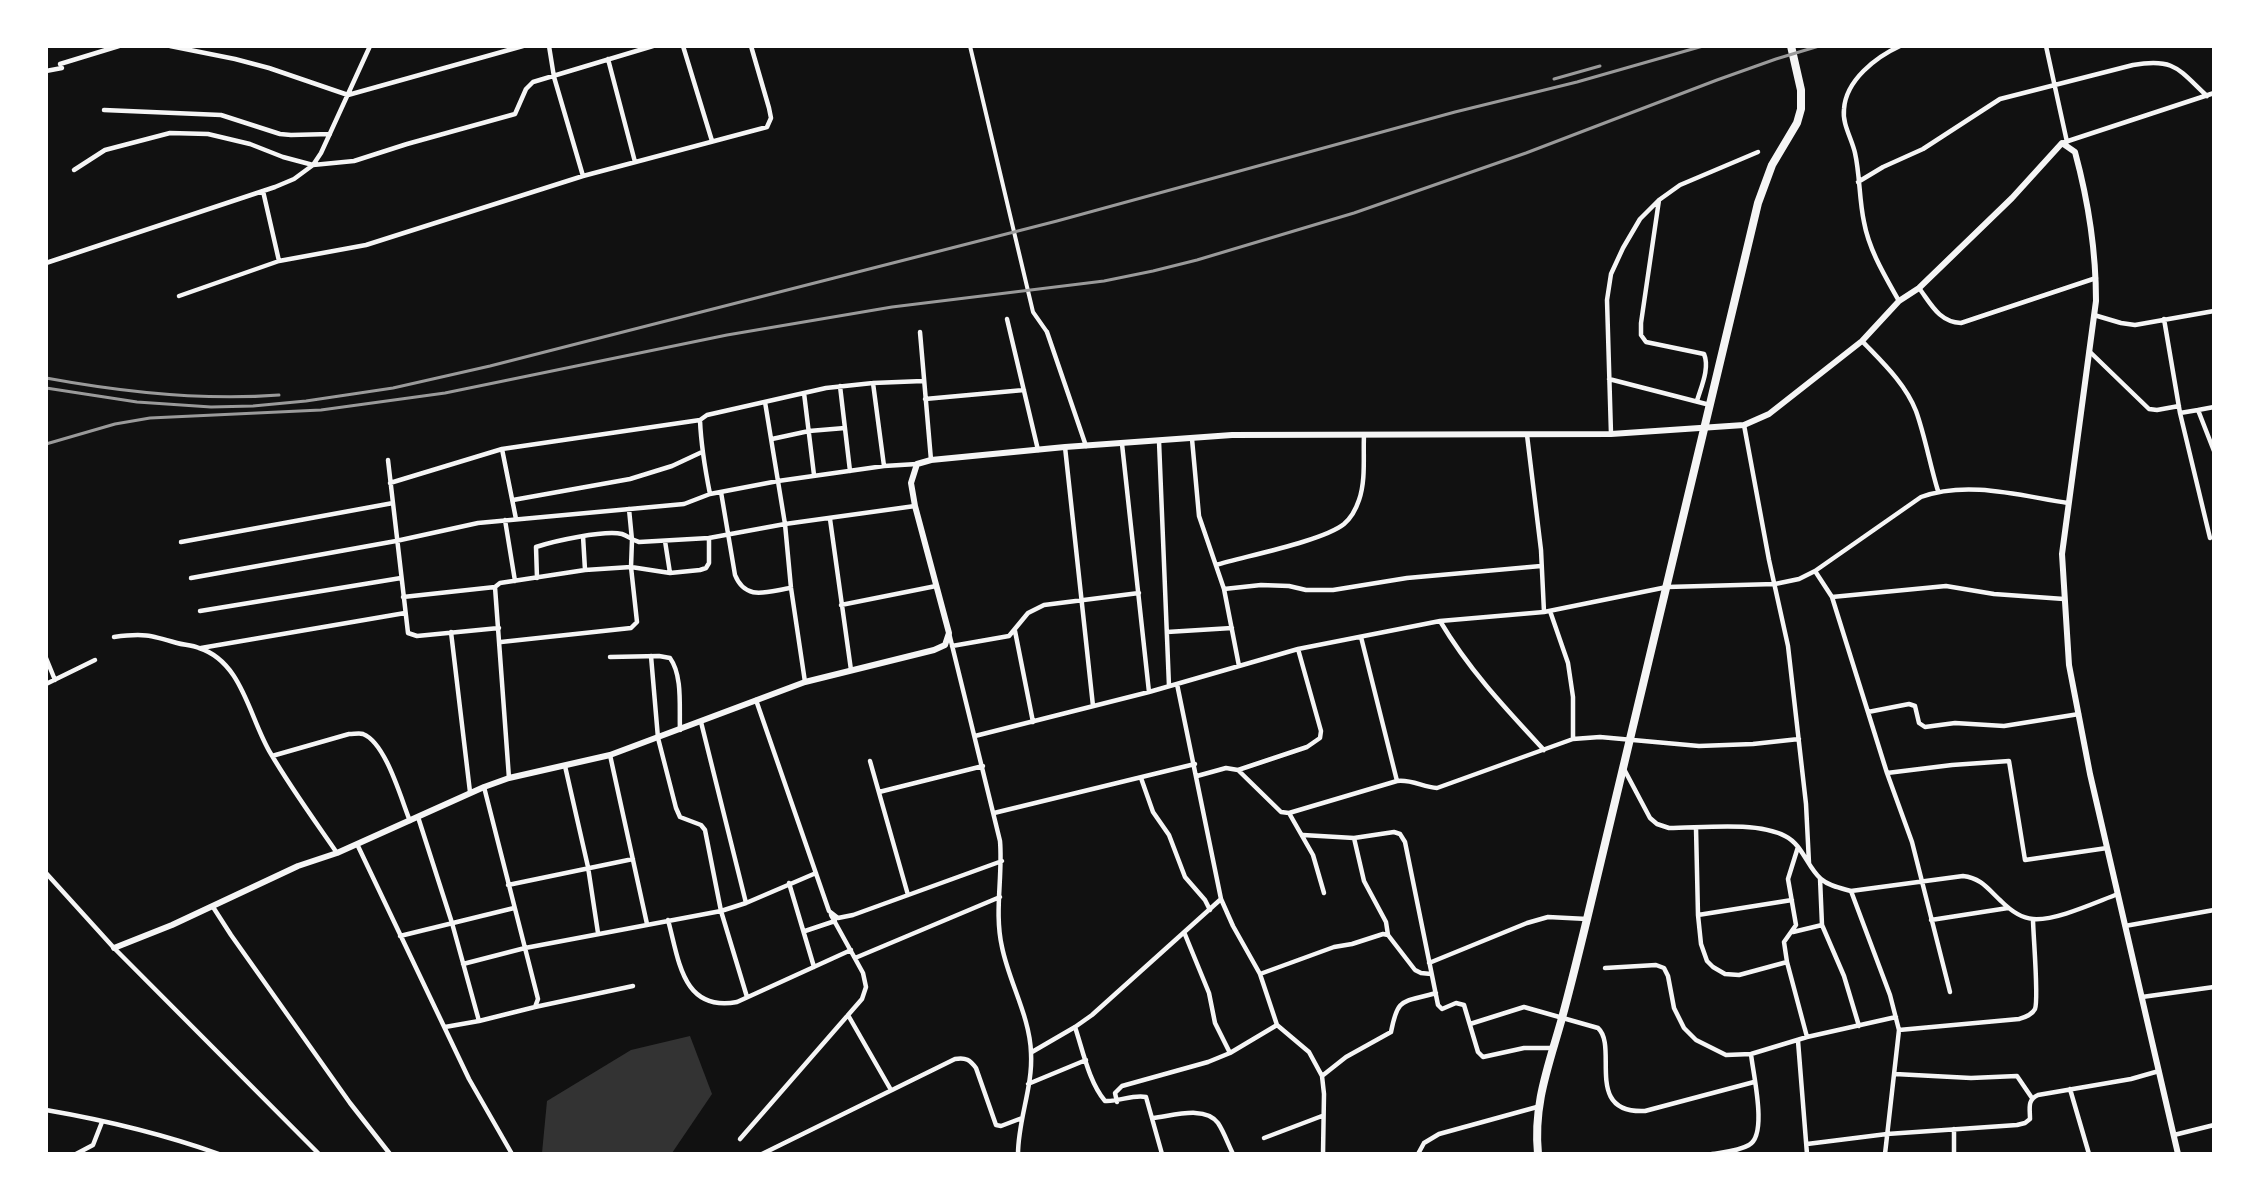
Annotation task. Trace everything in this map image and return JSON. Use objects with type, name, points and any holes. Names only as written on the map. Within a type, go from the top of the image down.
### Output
[{"type":"highway","points":[[1538,1154],[1538,1107],[1587,919],[1628,740],[1718,379],[1758,203],[1772,165],[1797,123],[1801,109],[1801,90],[1791,46]]},
{"type":"street","points":[[46,72],[119,46]]},
{"type":"street","points":[[170,46],[269,68],[348,95],[523,46]]},
{"type":"street","points":[[46,263],[263,191],[294,178],[313,165],[321,153],[370,46]]},
{"type":"street","points":[[549,46],[554,76],[583,176]]},
{"type":"street","points":[[618,46],[621,55]]},
{"type":"street","points":[[74,170],[105,150],[170,133],[208,134],[250,144],[313,165],[354,161],[510,116],[515,114],[526,89],[533,82],[653,46]]},
{"type":"street","points":[[683,46],[712,141]]},
{"type":"street","points":[[179,296],[279,261],[366,245],[583,176],[767,127],[771,118],[751,46]]},
{"type":"street","points":[[970,46],[1033,312],[1047,332],[1087,447]]},
{"type":"street","points":[[1899,301],[1868,238],[1855,153],[1845,124],[1844,109],[1847,96],[1858,78],[1882,55],[1900,46]]},
{"type":"street","points":[[2046,46],[2065,142],[2075,152],[2078,162],[2093,246],[2096,278],[2094,315],[2062,554],[2069,665],[2107,848],[2178,1154]]},
{"type":"street","points":[[608,59],[635,162]]},
{"type":"street","points":[[1858,182],[1888,164],[1923,149],[2000,99],[2133,64],[2160,62],[2171,64],[2207,96]]},
{"type":"street","points":[[191,578],[396,541],[477,523],[684,504],[710,494],[778,481],[884,466],[917,464],[931,460],[1065,447],[1232,435],[1611,434],[1744,425],[1769,414],[1863,341],[1899,301],[1918,288],[2012,198],[2065,142],[2214,93]]},
{"type":"street","points":[[104,110],[221,115],[280,134],[330,134]]},
{"type":"street","points":[[1611,434],[1607,300],[1611,274],[1623,248],[1640,219],[1659,200],[1680,186],[1758,152]]},
{"type":"street","points":[[263,191],[279,261]]},
{"type":"street","points":[[1659,200],[1641,335],[1646,342],[1704,354],[1707,360],[1706,372],[1697,401]]},
{"type":"street","points":[[1918,288],[1949,323],[1961,323],[2096,278]]},
{"type":"street","points":[[2094,315],[2135,325],[2214,311]]},
{"type":"street","points":[[1007,319],[1038,450]]},
{"type":"street","points":[[2164,319],[2180,413],[2210,538]]},
{"type":"street","points":[[920,332],[931,460]]},
{"type":"street","points":[[1863,341],[1894,376],[1916,411],[1938,491]]},
{"type":"street","points":[[2089,351],[2149,409],[2179,406]]},
{"type":"street","points":[[1609,379],[1710,405]]},
{"type":"street","points":[[390,483],[502,449],[700,420],[707,415],[840,386],[923,381]]},
{"type":"street","points":[[873,383],[884,466]]},
{"type":"street","points":[[840,386],[850,471]]},
{"type":"street","points":[[925,399],[1024,390]]},
{"type":"street","points":[[804,393],[814,476]]},
{"type":"street","points":[[765,402],[785,524],[791,588],[805,682]]},
{"type":"street","points":[[2180,413],[2214,407]]},
{"type":"street","points":[[2198,410],[2214,451]]},
{"type":"street","points":[[700,420],[702,452],[710,494]]},
{"type":"street","points":[[1744,425],[1767,552],[1788,645],[1799,739],[1809,863]]},
{"type":"street","points":[[772,439],[845,428]]},
{"type":"street","points":[[1216,565],[1309,539],[1344,524],[1352,515],[1359,500],[1364,435]]},
{"type":"street","points":[[1527,435],[1547,612],[1568,663],[1573,697],[1573,739]]},
{"type":"street","points":[[1192,439],[1199,516],[1224,589],[1239,666]]},
{"type":"street","points":[[1159,441],[1169,686]]},
{"type":"street","points":[[1122,444],[1149,692]]},
{"type":"street","points":[[1065,447],[1093,706]]},
{"type":"street","points":[[502,449],[516,519]]},
{"type":"street","points":[[513,500],[630,479],[672,466],[702,452]]},
{"type":"street","points":[[388,460],[408,633],[412,636],[499,628]]},
{"type":"street","points":[[917,464],[911,483],[915,506],[994,813],[1002,861],[998,922],[1002,947],[1028,1031],[1032,1052],[1018,1154]]},
{"type":"street","points":[[975,736],[1149,692],[1298,649],[1440,621],[1547,612],[1667,587],[1775,584],[1799,579],[1815,572],[1921,497],[1938,491],[1977,490],[2068,503]]},
{"type":"street","points":[[721,492],[735,575],[740,587],[749,592],[759,593],[791,588]]},
{"type":"street","points":[[181,542],[393,503]]},
{"type":"street","points":[[537,578],[536,547],[583,536],[614,533],[624,534],[632,540],[665,541],[709,538],[785,524],[915,506]]},
{"type":"street","points":[[501,642],[632,628],[637,622],[631,567],[632,540],[629,509]]},
{"type":"street","points":[[830,519],[851,670]]},
{"type":"street","points":[[505,520],[515,581]]},
{"type":"street","points":[[583,536],[585,570]]},
{"type":"street","points":[[403,597],[495,587],[506,581],[585,570],[631,567],[670,573],[706,568],[709,563],[709,538]]},
{"type":"street","points":[[665,541],[670,573]]},
{"type":"street","points":[[1224,589],[1261,585],[1289,586],[1306,590],[1333,590],[1407,578],[1541,566]]},
{"type":"street","points":[[1815,572],[1832,597],[1887,773],[1912,842],[1950,992]]},
{"type":"street","points":[[200,611],[401,578]]},
{"type":"street","points":[[841,605],[936,586]]},
{"type":"street","points":[[1832,597],[1946,586],[1994,594],[2064,599]]},
{"type":"street","points":[[495,587],[501,642],[509,778]]},
{"type":"street","points":[[952,646],[1010,636],[1028,613],[1035,608],[1139,593]]},
{"type":"street","points":[[200,648],[405,613]]},
{"type":"street","points":[[1440,621],[1457,650],[1480,680],[1544,750]]},
{"type":"street","points":[[1167,632],[1232,628]]},
{"type":"street","points":[[1015,631],[1033,723]]},
{"type":"street","points":[[451,632],[470,792]]},
{"type":"street","points":[[114,948],[213,907],[298,866],[337,853],[470,792],[509,778],[610,755],[805,682],[934,650],[945,645],[949,633]]},
{"type":"street","points":[[114,638],[137,634],[155,636],[178,644],[200,648],[221,660],[232,671],[241,686],[253,720],[272,756],[337,853]]},
{"type":"street","points":[[1361,638],[1397,780]]},
{"type":"street","points":[[1197,776],[1226,768],[1238,770],[1307,747],[1320,738],[1321,731],[1298,649]]},
{"type":"street","points":[[651,656],[658,738],[680,817],[701,825],[705,830],[721,911],[747,997]]},
{"type":"street","points":[[46,657],[55,680]]},
{"type":"street","points":[[610,657],[670,658],[675,665],[680,730]]},
{"type":"street","points":[[46,684],[95,660]]},
{"type":"street","points":[[1177,684],[1221,899],[1233,926],[1260,974],[1277,1025],[1308,1052],[1322,1076],[1323,1154]]},
{"type":"street","points":[[741,1139],[862,999],[866,987],[863,973],[829,911],[756,700]]},
{"type":"street","points":[[1868,712],[1909,704],[1915,706],[1919,723],[1924,727],[1955,723],[2004,726],[2079,714]]},
{"type":"street","points":[[702,722],[746,903]]},
{"type":"street","points":[[272,756],[349,734],[363,734],[374,741],[384,756],[410,821]]},
{"type":"street","points":[[1238,770],[1281,812],[1289,813],[1397,780],[1405,780],[1426,788],[1437,788],[1573,739],[1600,737],[1699,746],[1799,739]]},
{"type":"street","points":[[610,755],[647,924]]},
{"type":"street","points":[[870,761],[908,895]]},
{"type":"street","points":[[1887,773],[2009,761],[2025,860],[2107,848]]},
{"type":"street","points":[[994,813],[1195,764]]},
{"type":"street","points":[[566,766],[588,867],[598,933]]},
{"type":"street","points":[[879,792],[983,766]]},
{"type":"street","points":[[1622,766],[1650,818],[1657,824],[1669,828],[1748,828],[1786,836],[1798,847],[1820,878],[1835,887],[1851,891],[1963,876],[1975,878],[1984,883],[2008,908],[2033,919],[2062,914],[2118,894]]},
{"type":"street","points":[[1141,778],[1153,812],[1169,835],[1185,877],[1205,900],[1210,910]]},
{"type":"street","points":[[484,787],[537,993],[538,999],[535,1007]]},
{"type":"street","points":[[1289,813],[1313,855],[1324,892]]},
{"type":"street","points":[[417,817],[452,923],[479,1021]]},
{"type":"street","points":[[1696,828],[1698,915],[1701,944],[1707,961],[1725,974],[1739,975],[1787,962]]},
{"type":"street","points":[[1303,835],[1354,838],[1394,831],[1400,834],[1405,842],[1438,1005],[1442,1008],[1456,1003],[1464,1005],[1478,1052],[1483,1057],[1512,1049],[1553,1048]]},
{"type":"street","points":[[1354,838],[1364,881],[1386,922],[1388,935],[1410,966],[1421,973],[1431,974]]},
{"type":"street","points":[[357,844],[469,1079],[512,1154]]},
{"type":"street","points":[[1798,847],[1788,879],[1796,925],[1784,942],[1807,1037]]},
{"type":"street","points":[[508,885],[633,859]]},
{"type":"street","points":[[829,911],[838,918],[853,915],[1002,861]]},
{"type":"street","points":[[46,873],[114,948],[318,1154]]},
{"type":"street","points":[[463,964],[598,933],[721,911],[746,903],[816,873]]},
{"type":"street","points":[[1820,878],[1822,925],[1844,976],[1859,1026]]},
{"type":"street","points":[[789,883],[814,967]]},
{"type":"street","points":[[1851,891],[1899,1030],[1885,1154]]},
{"type":"street","points":[[855,958],[1000,897]]},
{"type":"street","points":[[1032,1052],[1075,1027],[1109,1000],[1221,899]]},
{"type":"street","points":[[1698,915],[1792,900]]},
{"type":"street","points":[[213,907],[343,1093],[390,1154]]},
{"type":"street","points":[[400,936],[514,908]]},
{"type":"street","points":[[1931,920],[2008,908]]},
{"type":"street","points":[[2125,926],[2214,910]]},
{"type":"street","points":[[1429,963],[1501,932],[1537,920],[1548,917],[1587,919]]},
{"type":"street","points":[[1899,1030],[2019,1019],[2028,1016],[2034,1009],[2036,996],[2033,919]]},
{"type":"street","points":[[668,920],[683,974],[690,988],[711,1003],[725,1004],[747,997],[851,950]]},
{"type":"street","points":[[805,931],[834,921]]},
{"type":"street","points":[[1793,932],[1822,925]]},
{"type":"street","points":[[1184,932],[1209,993],[1215,1023],[1230,1053]]},
{"type":"street","points":[[1260,974],[1334,947],[1353,944],[1383,934],[1388,935]]},
{"type":"street","points":[[1605,968],[1656,965],[1664,968],[1668,976],[1674,1008],[1684,1028],[1696,1040],[1726,1055],[1751,1054],[1807,1037],[1896,1017]]},
{"type":"street","points":[[445,1027],[633,986]]},
{"type":"street","points":[[2142,997],[2214,987]]},
{"type":"street","points":[[1322,1076],[1351,1053],[1391,1032],[1396,1008],[1402,1003],[1436,993]]},
{"type":"street","points":[[1470,1024],[1524,1007],[1598,1028],[1604,1033],[1606,1083],[1616,1103],[1633,1112],[1645,1111],[1754,1082]]},
{"type":"street","points":[[848,1015],[891,1090]]},
{"type":"street","points":[[1117,1102],[1115,1093],[1122,1086],[1199,1065],[1230,1053],[1277,1025]]},
{"type":"street","points":[[1075,1027],[1100,1095],[1105,1101],[1117,1102],[1140,1096],[1146,1097],[1162,1154]]},
{"type":"street","points":[[1798,1041],[1807,1154]]},
{"type":"street","points":[[1713,1153],[1738,1149],[1750,1145],[1755,1140],[1760,1120],[1751,1054]]},
{"type":"street","points":[[762,1154],[955,1059],[970,1060],[976,1068],[996,1125],[1001,1126],[1022,1118]]},
{"type":"street","points":[[1028,1084],[1086,1060]]},
{"type":"street","points":[[1807,1144],[1887,1134],[2025,1123],[2030,1119],[2029,1103],[2032,1098],[2131,1079],[2159,1071]]},
{"type":"street","points":[[1895,1074],[1971,1078],[2017,1076],[2032,1098]]},
{"type":"street","points":[[2070,1089],[2089,1154]]},
{"type":"street","points":[[1418,1154],[1424,1143],[1439,1134],[1538,1107]]},
{"type":"street","points":[[46,1110],[180,1141],[219,1154]]},
{"type":"street","points":[[1153,1118],[1201,1113],[1211,1116],[1218,1123],[1233,1154]]},
{"type":"street","points":[[1264,1138],[1322,1116]]},
{"type":"street","points":[[76,1154],[93,1145],[102,1122]]},
{"type":"street","points":[[2174,1135],[2214,1125]]},
{"type":"street","points":[[1954,1129],[1954,1154]]},
{"type":"shaded area","points":[[690,1036],[712,1094],[672,1153],[542,1153],[547,1101],[631,1050]]},
{"type":"railway","points":[[46,388],[137,402],[211,407],[306,401],[393,388],[490,366],[1057,221],[1455,112],[1577,82],[1703,46]]},
{"type":"railway","points":[[46,444],[115,424],[150,418],[321,410],[445,393],[727,335],[892,307],[1104,281],[1153,271],[1354,213],[1526,153],[1717,80],[1819,46]]},
{"type":"railway","points":[[1554,79],[1600,66]]},
{"type":"railway","points":[[46,378],[162,394],[221,397],[279,395]]}]
